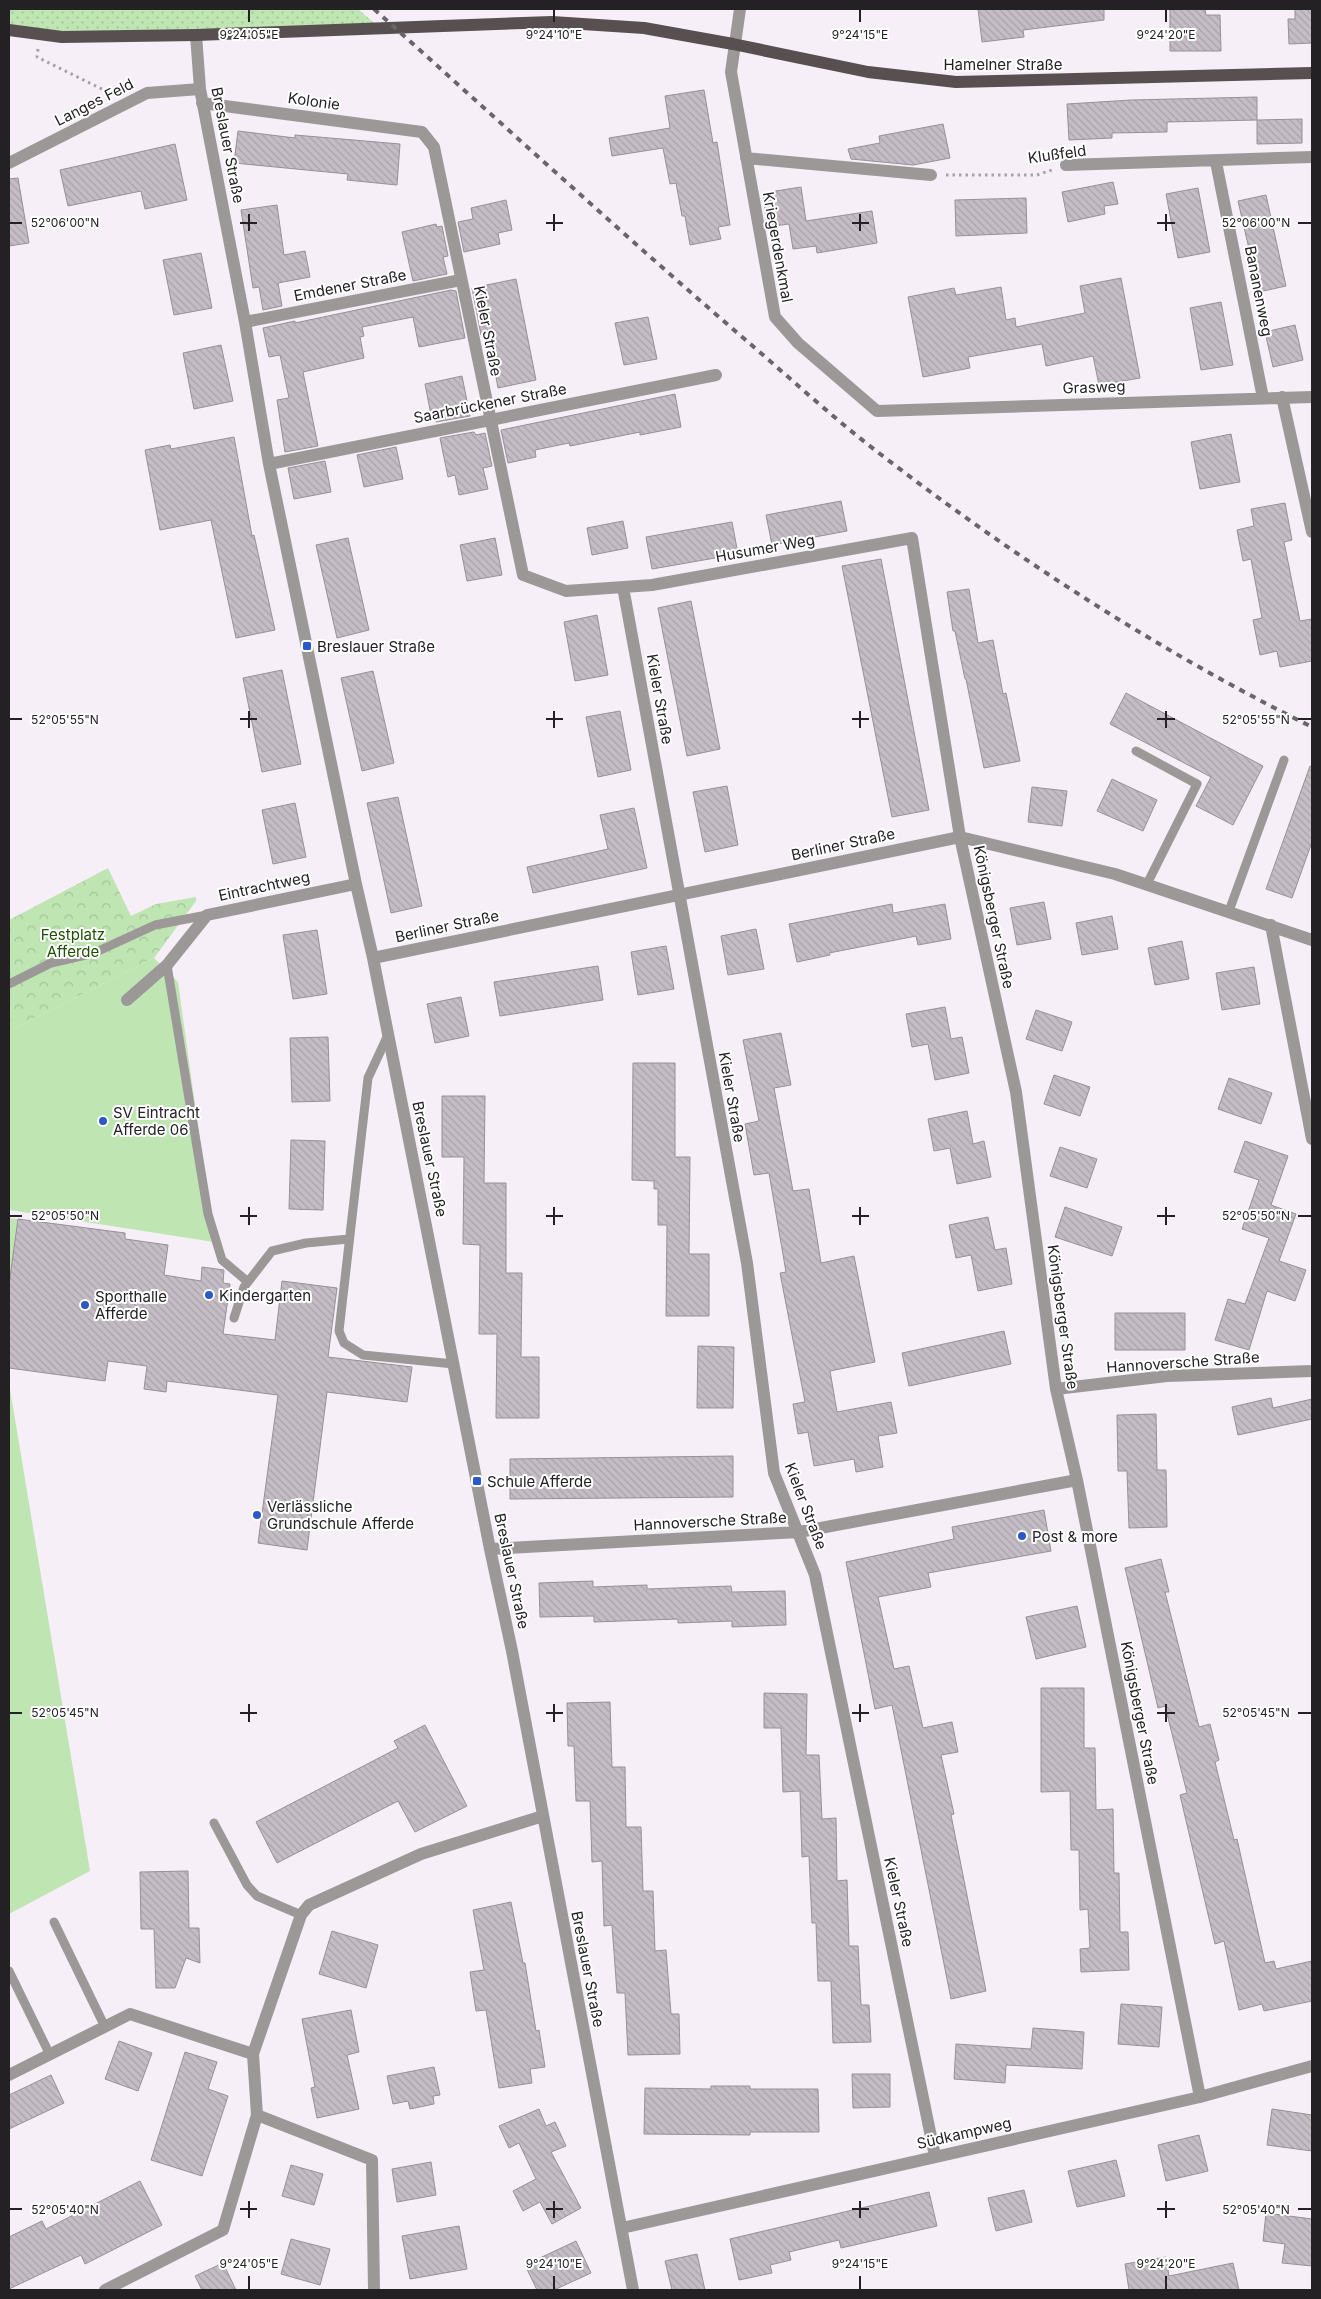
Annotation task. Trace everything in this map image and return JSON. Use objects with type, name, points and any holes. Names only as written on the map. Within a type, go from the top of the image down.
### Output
[{"type":"main road","name":"Hamelner Straße","points":[[9,30],[62,37],[196,35],[552,22],[644,28],[868,72],[956,82],[1312,73]]},
{"type":"street","name":"Kriegerdenkmal","points":[[740,9],[733,44],[731,72],[775,317],[798,343],[877,412]]},
{"type":"street","name":"Breslauer Straße","points":[[196,35],[202,102],[245,322],[270,464],[356,884],[373,958],[490,1549],[512,1651],[633,2290]]},
{"type":"street","name":"Langes Feld","points":[[9,163],[148,93],[200,88]]},
{"type":"street","name":"Kolonie","points":[[202,102],[422,132]]},
{"type":"street","name":"Kieler Straße","points":[[422,132],[434,147],[522,575],[566,591],[623,587],[746,1263],[774,1473],[815,1575],[935,2156]]},
{"type":"street","points":[[746,158],[931,175]]},
{"type":"street","name":"Klußfeld","points":[[1066,166],[1312,158]]},
{"type":"street","name":"Bananenweg","points":[[1216,162],[1264,398]]},
{"type":"street","name":"Emdener Straße","points":[[245,322],[461,280]]},
{"type":"street","name":"Saarbrückener Straße","points":[[270,464],[716,375]]},
{"type":"street","name":"Grasweg","points":[[877,412],[1312,396]]},
{"type":"street","points":[[1282,397],[1312,532]]},
{"type":"street","name":"Husumer Weg","points":[[623,587],[652,585],[912,538]]},
{"type":"street","name":"Königsberger Straße","points":[[912,538],[960,837],[1016,1092],[1056,1389],[1077,1480],[1200,2097]]},
{"type":"street","name":"Berliner Straße","points":[[373,958],[960,837],[1115,874],[1312,940]]},
{"type":"street","name":"Eintrachtweg","points":[[127,1000],[167,966],[207,915],[356,884]]},
{"type":"street","points":[[1270,925],[1312,1139]]},
{"type":"street","name":"Hannoversche Straße","points":[[1056,1389],[1166,1376],[1312,1370]]},
{"type":"street","name":"Hannoversche Straße","points":[[490,1549],[799,1532],[1077,1480]]},
{"type":"street","points":[[105,2290],[223,2230],[257,2115],[253,2054],[301,1915],[309,1905],[421,1854],[543,1816]]},
{"type":"street","points":[[9,2075],[130,2014],[253,2054]]},
{"type":"street","name":"Südkampweg","points":[[622,2228],[1200,2097],[1312,2066]]},
{"type":"street","points":[[257,2115],[372,2160],[374,2290]]},
{"type":"lane","points":[[1136,750],[1197,784],[1147,884]]},
{"type":"lane","points":[[1229,911],[1284,760]]},
{"type":"lane","points":[[9,984],[51,963],[94,953],[155,925],[207,915]]},
{"type":"lane","points":[[167,966],[208,1214],[222,1260],[248,1282]]},
{"type":"lane","points":[[388,1034],[368,1078],[339,1331],[344,1344],[363,1355],[454,1364]]},
{"type":"lane","points":[[234,1318],[244,1287],[272,1251],[306,1243],[349,1239]]},
{"type":"lane","points":[[214,1823],[247,1885],[257,1896],[301,1915]]},
{"type":"lane","points":[[54,1922],[105,2027]]},
{"type":"lane","points":[[9,1972],[50,2055]]},
{"type":"path","points":[[39,34],[37,57],[128,102]]},
{"type":"path","name":"Klußfeld","points":[[931,175],[1037,175],[1066,166]]},
{"type":"green space","points":[[9,9],[358,9],[380,28],[196,35],[9,30]]},
{"type":"green space","name":"Festplatz Afferde","points":[[108,868],[131,916],[156,904],[196,897],[196,901],[154,958],[9,1031],[9,920]]},
{"type":"green space","name":"SV Eintracht Afferde 06","points":[[154,958],[178,982],[214,1242],[9,1210],[9,1031]]},
{"type":"green space","points":[[9,1218],[18,1219],[9,1285]]},
{"type":"green space","points":[[9,1383],[90,1871],[9,1914]]},
{"type":"building","points":[[978,9],[1104,9],[1104,20],[1023,30],[1024,37],[982,42]]},
{"type":"building","points":[[1170,9],[1205,9],[1206,15],[1220,15],[1221,51],[1170,51]]},
{"type":"building","points":[[1295,9],[1312,9],[1312,43],[1289,44],[1288,19],[1295,19]]},
{"type":"building","points":[[704,90],[713,143],[717,142],[730,225],[718,227],[721,239],[690,245],[685,216],[682,216],[676,183],[670,184],[663,148],[612,156],[609,138],[670,128],[665,96]]},
{"type":"building","points":[[1257,97],[1257,120],[1167,122],[1167,132],[1112,133],[1112,138],[1069,140],[1067,104],[1131,100]]},
{"type":"building","points":[[1302,119],[1302,143],[1257,144],[1257,120]]},
{"type":"building","points":[[943,124],[950,158],[913,165],[851,159],[848,149],[880,143],[879,136]]},
{"type":"building","points":[[238,131],[295,138],[295,135],[400,144],[397,185],[347,180],[348,174],[234,163]]},
{"type":"building","points":[[175,144],[187,200],[145,209],[141,191],[68,206],[60,170]]},
{"type":"building","points":[[18,178],[29,243],[9,246],[9,179]]},
{"type":"building","points":[[1113,182],[1118,204],[1104,206],[1105,214],[1068,222],[1062,192]]},
{"type":"building","points":[[801,187],[806,221],[872,211],[877,243],[817,253],[816,246],[793,249],[789,224],[767,227],[763,193]]},
{"type":"building","points":[[1198,188],[1210,252],[1178,258],[1166,194]]},
{"type":"building","points":[[1266,195],[1286,286],[1259,292],[1238,201]]},
{"type":"building","points":[[1026,198],[1027,233],[956,236],[955,200]]},
{"type":"building","points":[[506,200],[512,230],[498,233],[500,244],[464,252],[458,222],[473,219],[471,208]]},
{"type":"building","points":[[277,205],[284,255],[305,251],[310,277],[278,283],[282,306],[263,310],[259,287],[253,288],[241,210]]},
{"type":"building","points":[[436,224],[437,227],[442,226],[448,256],[443,257],[447,274],[413,281],[402,232]]},
{"type":"building","points":[[201,253],[212,308],[174,315],[163,260]]},
{"type":"building","points":[[1121,278],[1140,378],[1099,385],[1093,356],[1046,366],[1042,344],[968,357],[970,368],[923,377],[908,297],[954,288],[956,295],[1001,287],[1006,320],[1015,318],[1016,327],[1085,313],[1080,286]]},
{"type":"building","points":[[516,279],[536,380],[498,388],[488,334],[481,335],[472,288]]},
{"type":"building","points":[[451,290],[456,291],[465,338],[419,347],[413,317],[362,327],[364,336],[360,337],[364,358],[303,372],[318,446],[285,452],[277,400],[289,398],[280,355],[269,357],[263,328]]},
{"type":"building","points":[[1221,302],[1233,365],[1201,370],[1190,308]]},
{"type":"building","points":[[648,317],[657,359],[624,365],[615,323]]},
{"type":"building","points":[[1295,325],[1303,360],[1273,367],[1265,332]]},
{"type":"building","points":[[221,345],[233,401],[194,409],[183,353]]},
{"type":"building","points":[[462,376],[470,416],[436,422],[436,419],[432,420],[425,384]]},
{"type":"building","points":[[675,394],[681,427],[640,435],[640,432],[570,446],[569,443],[535,450],[536,457],[508,463],[501,430]]},
{"type":"building","points":[[474,432],[476,435],[485,433],[492,466],[483,468],[488,489],[459,495],[455,475],[448,477],[440,438]]},
{"type":"building","points":[[1231,434],[1240,482],[1200,489],[1191,442]]},
{"type":"building","points":[[234,437],[252,536],[254,535],[275,630],[236,638],[211,520],[160,530],[145,450],[170,445],[171,449]]},
{"type":"building","points":[[396,447],[403,479],[364,487],[357,455]]},
{"type":"building","points":[[325,461],[331,492],[294,499],[288,468]]},
{"type":"building","points":[[841,501],[847,531],[772,545],[766,515]]},
{"type":"building","points":[[1285,503],[1292,540],[1284,542],[1300,621],[1312,619],[1312,661],[1280,667],[1277,651],[1260,655],[1253,620],[1262,618],[1251,559],[1243,561],[1237,530],[1254,526],[1251,509]]},
{"type":"building","points":[[623,521],[628,548],[592,555],[587,528]]},
{"type":"building","points":[[732,522],[738,554],[652,569],[646,537]]},
{"type":"building","points":[[348,538],[369,630],[337,638],[316,545]]},
{"type":"building","points":[[495,538],[502,575],[467,581],[460,545]]},
{"type":"building","points":[[881,559],[929,810],[892,817],[842,566]]},
{"type":"building","points":[[969,589],[978,643],[993,640],[1003,694],[1006,693],[1020,761],[984,768],[966,679],[955,631],[953,631],[947,592]]},
{"type":"building","points":[[691,601],[720,749],[687,756],[658,608]]},
{"type":"building","points":[[597,615],[608,675],[575,681],[564,622]]},
{"type":"building","points":[[282,670],[301,764],[262,772],[243,678]]},
{"type":"building","points":[[373,671],[394,763],[362,771],[341,678]]},
{"type":"building","points":[[1126,693],[1263,766],[1233,825],[1196,806],[1211,777],[1110,724]]},
{"type":"building","points":[[620,711],[631,770],[598,777],[586,717]]},
{"type":"building","points":[[1310,766],[1312,767],[1312,842],[1292,898],[1266,889]]},
{"type":"building","points":[[1112,779],[1157,800],[1143,831],[1097,811]]},
{"type":"building","points":[[727,786],[738,845],[705,852],[693,792]]},
{"type":"building","points":[[1032,787],[1067,791],[1062,826],[1028,822]]},
{"type":"building","points":[[398,797],[422,906],[391,913],[367,803]]},
{"type":"building","points":[[295,803],[306,857],[273,864],[262,810]]},
{"type":"building","points":[[634,808],[647,868],[533,893],[527,867],[608,849],[600,815]]},
{"type":"building","points":[[1044,902],[1051,939],[1017,945],[1010,908]]},
{"type":"building","points":[[892,904],[893,913],[945,904],[951,939],[918,945],[916,936],[829,953],[830,955],[797,962],[789,924]]},
{"type":"building","points":[[1112,916],[1118,949],[1082,955],[1076,923]]},
{"type":"building","points":[[756,929],[764,969],[728,975],[721,936]]},
{"type":"building","points":[[317,930],[327,994],[293,999],[283,935]]},
{"type":"building","points":[[1182,941],[1189,979],[1155,985],[1148,948]]},
{"type":"building","points":[[666,946],[674,989],[638,995],[631,952]]},
{"type":"building","points":[[598,966],[603,1000],[500,1016],[494,982]]},
{"type":"building","points":[[1254,967],[1260,1004],[1222,1010],[1216,973]]},
{"type":"building","points":[[461,997],[469,1036],[435,1043],[427,1004]]},
{"type":"building","points":[[945,1007],[951,1039],[962,1037],[969,1073],[935,1080],[928,1044],[912,1047],[906,1014]]},
{"type":"building","points":[[1036,1010],[1072,1022],[1062,1051],[1026,1039]]},
{"type":"building","points":[[781,1033],[791,1085],[774,1088],[793,1191],[809,1189],[821,1263],[854,1256],[875,1362],[830,1371],[837,1412],[891,1402],[897,1433],[878,1436],[883,1467],[856,1472],[854,1459],[814,1466],[808,1432],[798,1434],[793,1404],[805,1402],[780,1273],[786,1272],[769,1173],[754,1175],[745,1124],[759,1121],[743,1040]]},
{"type":"building","points":[[328,1037],[330,1101],[292,1102],[290,1038]]},
{"type":"building","points":[[633,1063],[675,1063],[675,1157],[690,1157],[689,1254],[709,1254],[709,1316],[666,1316],[667,1225],[658,1225],[658,1189],[654,1189],[654,1181],[632,1180]]},
{"type":"building","points":[[1054,1075],[1090,1087],[1080,1116],[1044,1104]]},
{"type":"building","points":[[1229,1078],[1272,1093],[1261,1124],[1218,1109]]},
{"type":"building","points":[[442,1096],[485,1096],[484,1183],[506,1183],[506,1273],[522,1273],[521,1357],[539,1357],[539,1418],[496,1418],[497,1334],[479,1334],[480,1245],[463,1244],[464,1157],[442,1157]]},
{"type":"building","points":[[967,1111],[973,1144],[984,1141],[991,1177],[957,1184],[950,1148],[934,1151],[928,1119]]},
{"type":"building","points":[[291,1140],[325,1141],[323,1210],[289,1209]]},
{"type":"building","points":[[1245,1141],[1288,1156],[1271,1205],[1296,1214],[1279,1261],[1306,1270],[1295,1301],[1267,1291],[1249,1350],[1215,1340],[1228,1299],[1245,1304],[1269,1238],[1242,1229],[1259,1180],[1234,1172]]},
{"type":"building","points":[[1060,1147],[1097,1159],[1087,1188],[1050,1176]]},
{"type":"building","points":[[1065,1207],[1122,1227],[1112,1256],[1055,1237]]},
{"type":"building","points":[[988,1217],[995,1250],[1006,1248],[1012,1284],[978,1291],[971,1255],[956,1258],[949,1225]]},
{"type":"building","points":[[18,1219],[125,1233],[125,1239],[168,1245],[164,1275],[201,1281],[202,1267],[224,1270],[223,1283],[230,1284],[223,1334],[275,1340],[282,1281],[337,1288],[328,1357],[412,1367],[407,1402],[327,1392],[307,1550],[258,1543],[278,1395],[167,1381],[166,1392],[144,1389],[147,1366],[108,1361],[105,1381],[9,1368],[9,1285]]},
{"type":"building","points":[[1115,1313],[1185,1313],[1185,1350],[1115,1350]]},
{"type":"building","points":[[1004,1331],[1011,1364],[909,1386],[902,1353]]},
{"type":"building","points":[[698,1346],[734,1347],[733,1408],[697,1408]]},
{"type":"building","points":[[1271,1398],[1273,1408],[1312,1399],[1312,1419],[1238,1435],[1232,1407]]},
{"type":"building","points":[[1156,1414],[1157,1470],[1166,1470],[1167,1527],[1129,1528],[1127,1471],[1118,1471],[1117,1415]]},
{"type":"building","points":[[733,1456],[733,1497],[510,1499],[510,1459]]},
{"type":"building","points":[[1044,1510],[1051,1551],[928,1573],[931,1587],[878,1597],[894,1669],[909,1666],[923,1728],[952,1722],[958,1752],[941,1755],[954,1814],[951,1815],[986,1991],[951,1999],[892,1705],[875,1709],[846,1562],[954,1539],[952,1527]]},
{"type":"building","points":[[1161,1559],[1169,1592],[1165,1592],[1199,1727],[1210,1724],[1219,1760],[1215,1762],[1234,1840],[1237,1839],[1265,1963],[1274,1961],[1276,1969],[1312,1961],[1312,2001],[1264,2011],[1262,2004],[1239,2010],[1224,1941],[1215,1944],[1180,1795],[1187,1793],[1165,1706],[1158,1708],[1125,1568]]},
{"type":"building","points":[[593,1581],[593,1587],[647,1585],[647,1589],[731,1586],[732,1592],[785,1591],[786,1625],[732,1627],[732,1621],[678,1623],[678,1619],[594,1622],[594,1616],[540,1617],[539,1583]]},
{"type":"building","points":[[1077,1606],[1086,1647],[1036,1659],[1026,1617]]},
{"type":"building","points":[[1041,1688],[1084,1688],[1084,1748],[1095,1748],[1096,1810],[1113,1809],[1114,1873],[1119,1873],[1120,1932],[1128,1932],[1129,1970],[1081,1972],[1080,1949],[1090,1948],[1088,1909],[1080,1910],[1079,1850],[1071,1850],[1070,1791],[1041,1792]]},
{"type":"building","points":[[764,1693],[807,1694],[806,1755],[819,1755],[822,1819],[836,1818],[837,1881],[847,1880],[849,1946],[858,1946],[861,2005],[869,2005],[871,2042],[833,2043],[831,1981],[818,1981],[816,1923],[812,1923],[809,1856],[802,1857],[800,1791],[783,1792],[781,1728],[764,1728]]},
{"type":"building","points":[[610,1702],[612,1767],[625,1767],[626,1827],[641,1827],[643,1891],[653,1891],[655,1951],[666,1950],[671,2014],[679,2014],[680,2054],[628,2055],[625,1993],[617,1993],[612,1925],[604,1926],[602,1861],[592,1862],[590,1801],[576,1801],[574,1746],[568,1746],[567,1703]]},
{"type":"building","points":[[425,1725],[467,1806],[415,1832],[398,1801],[277,1863],[256,1822],[398,1748],[394,1741]]},
{"type":"building","points":[[188,1871],[189,1928],[199,1928],[200,1963],[186,1958],[175,1988],[156,1988],[154,1929],[141,1929],[140,1872]]},
{"type":"building","points":[[511,1902],[523,1963],[525,1963],[536,2031],[539,2030],[545,2067],[530,2069],[532,2083],[499,2088],[486,2010],[476,2011],[470,1972],[484,1970],[473,1910]]},
{"type":"building","points":[[332,1931],[378,1945],[366,1988],[319,1974]]},
{"type":"building","points":[[1121,2004],[1162,2007],[1159,2047],[1118,2044]]},
{"type":"building","points":[[351,2010],[359,2052],[347,2055],[359,2109],[317,2118],[311,2088],[315,2087],[302,2019]]},
{"type":"building","points":[[1033,2028],[1084,2032],[1082,2069],[1006,2065],[1005,2083],[954,2079],[956,2044],[1031,2049]]},
{"type":"building","points":[[119,2041],[152,2053],[138,2091],[105,2079]]},
{"type":"building","points":[[185,2052],[217,2062],[208,2089],[228,2096],[202,2176],[151,2160]]},
{"type":"building","points":[[434,2067],[440,2095],[433,2096],[434,2104],[410,2109],[408,2101],[393,2104],[387,2076]]},
{"type":"building","points":[[852,2074],[890,2074],[890,2107],[853,2108]]},
{"type":"building","points":[[51,2075],[64,2103],[9,2129],[9,2095]]},
{"type":"building","points":[[711,2086],[750,2086],[750,2089],[818,2089],[819,2132],[750,2132],[750,2135],[644,2134],[645,2088],[711,2089]]},
{"type":"building","points":[[539,2109],[546,2126],[555,2122],[566,2146],[551,2152],[581,2208],[552,2224],[540,2202],[523,2211],[513,2191],[536,2179],[519,2143],[509,2148],[499,2126]]},
{"type":"building","points":[[1272,2109],[1312,2115],[1312,2151],[1267,2145]]},
{"type":"building","points":[[1199,2135],[1208,2171],[1166,2181],[1158,2145]]},
{"type":"building","points":[[1116,2160],[1125,2196],[1077,2207],[1068,2171]]},
{"type":"building","points":[[431,2162],[436,2195],[397,2202],[392,2169]]},
{"type":"building","points":[[291,2165],[323,2174],[314,2205],[282,2196]]},
{"type":"building","points":[[140,2181],[162,2225],[85,2264],[81,2255],[9,2289],[9,2237],[42,2221],[46,2229]]},
{"type":"building","points":[[1024,2190],[1032,2222],[996,2231],[988,2198]]},
{"type":"building","points":[[929,2192],[937,2226],[841,2248],[839,2240],[789,2252],[791,2260],[770,2265],[772,2273],[739,2280],[730,2239]]},
{"type":"building","points":[[1266,2213],[1312,2219],[1312,2266],[1282,2263],[1285,2244],[1263,2241]]},
{"type":"building","points":[[459,2226],[467,2269],[410,2279],[402,2236]]},
{"type":"building","points":[[291,2239],[330,2249],[320,2285],[281,2274]]},
{"type":"building","points":[[576,2241],[591,2273],[554,2290],[537,2290],[525,2265]]},
{"type":"building","points":[[697,2254],[705,2290],[672,2290],[665,2261]]},
{"type":"building","points":[[1166,2257],[1169,2276],[1233,2263],[1239,2290],[1129,2290],[1125,2264]]},
{"type":"building","points":[[223,2263],[236,2290],[202,2290],[195,2276]]},
{"type":"railway","points":[[374,9],[653,260],[875,450],[979,527],[1087,599],[1198,666],[1312,727]]},
{"type":"place","name":"Breslauer Straße","points":[[307,646]]},
{"type":"place","name":"SV Eintracht Afferde 06","points":[[103,1121]]},
{"type":"place","name":"Kindergarten","points":[[209,1295]]},
{"type":"place","name":"Sporthalle Afferde","points":[[85,1305]]},
{"type":"place","name":"Schule Afferde","points":[[477,1481]]},
{"type":"place","name":"Verlässliche Grundschule Afferde","points":[[257,1515]]},
{"type":"place","name":"Post & more","points":[[1022,1536]]}]
